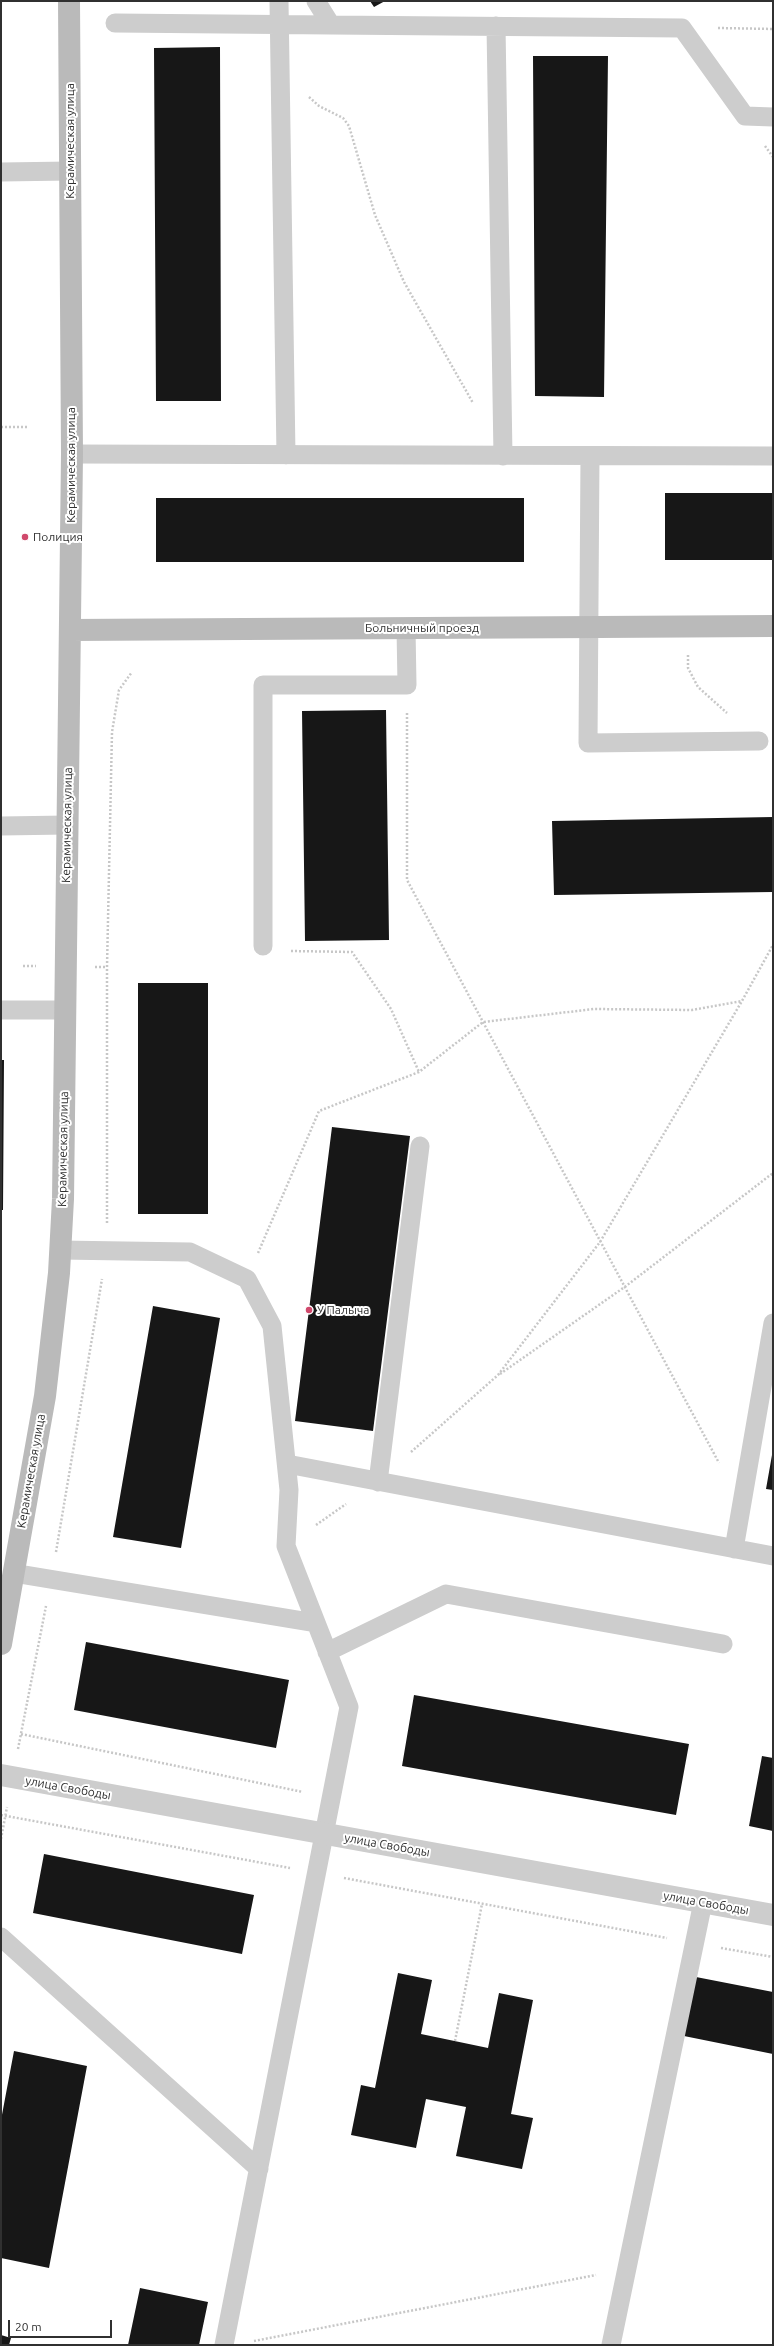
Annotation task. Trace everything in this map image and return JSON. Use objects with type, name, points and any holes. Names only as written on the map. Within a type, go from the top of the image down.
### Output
[{"type":"main road","name":"Керамическая улица","points":[[1,1644],[45,1396],[60,1250],[65,1010],[72,454],[69,1]]},
{"type":"main road","name":"Больничный проезд","points":[[70,630],[773,626]]},
{"type":"street","name":"улица Свободы","points":[[1,1776],[773,1915]]},
{"type":"lane","points":[[279,1],[286,455]]},
{"type":"lane","points":[[316,1],[331,25]]},
{"type":"lane","points":[[115,23],[682,28],[745,116],[773,117]]},
{"type":"lane","points":[[496,26],[503,456]]},
{"type":"lane","points":[[1,172],[70,172]]},
{"type":"lane","points":[[72,454],[773,456]]},
{"type":"lane","points":[[590,456],[588,743],[759,741]]},
{"type":"lane","points":[[263,946],[263,685],[407,685],[406,628]]},
{"type":"lane","points":[[1,826],[67,826]]},
{"type":"lane","points":[[1,1010],[65,1010]]},
{"type":"lane","points":[[378,1482],[420,1146]]},
{"type":"lane","points":[[60,1250],[190,1252],[247,1279],[272,1326],[290,1490],[286,1546],[349,1707],[224,2345]]},
{"type":"lane","points":[[734,1549],[773,1324]]},
{"type":"lane","points":[[286,1464],[773,1556]]},
{"type":"lane","points":[[14,1573],[316,1623]]},
{"type":"lane","points":[[327,1652],[446,1594],[723,1644]]},
{"type":"lane","points":[[610,2345],[704,1902]]},
{"type":"lane","points":[[1,1937],[259,2169]]},
{"type":"path","points":[[682,28],[773,29]]},
{"type":"path","points":[[280,72],[319,106],[343,118],[349,126],[374,215],[404,282],[475,407]]},
{"type":"path","points":[[1,427],[28,427]]},
{"type":"path","points":[[688,650],[688,668],[698,687],[759,741]]},
{"type":"path","points":[[407,685],[407,880],[600,1242],[626,1286],[742,1506]]},
{"type":"path","points":[[498,1375],[600,1242],[742,1001],[773,945]]},
{"type":"path","points":[[286,951],[352,952],[391,1009],[419,1072]]},
{"type":"path","points":[[247,1279],[319,1111],[419,1072],[483,1022],[594,1009],[692,1010],[742,1001]]},
{"type":"path","points":[[286,1546],[378,1482],[498,1375],[626,1286],[773,1173]]},
{"type":"path","points":[[21,1734],[331,1798]]},
{"type":"path","points":[[1,1815],[773,1957]]},
{"type":"path","points":[[455,2041],[482,1904]]},
{"type":"path","points":[[249,2342],[626,2270]]},
{"type":"building","points":[[370,1],[385,1],[374,7]]},
{"type":"building","points":[[220,47],[221,401],[156,401],[154,48]]},
{"type":"building","points":[[533,56],[608,56],[604,397],[535,396]]},
{"type":"building","points":[[665,493],[773,493],[773,560],[665,560]]},
{"type":"building","points":[[156,498],[524,498],[524,562],[156,562]]},
{"type":"building","points":[[386,710],[389,940],[305,941],[302,711]]},
{"type":"building","points":[[773,817],[773,892],[554,895],[552,821]]},
{"type":"building","points":[[138,983],[208,983],[208,1214],[138,1214]]},
{"type":"building","points":[[1,1060],[4,1060],[3,1210],[1,1210]]},
{"type":"building","points":[[332,1127],[410,1136],[373,1431],[295,1421]]},
{"type":"building","points":[[153,1306],[220,1318],[181,1548],[113,1537]]},
{"type":"building","points":[[773,1455],[773,1490],[766,1489]]},
{"type":"building","points":[[86,1642],[289,1680],[276,1748],[74,1710]]},
{"type":"building","points":[[414,1695],[689,1744],[676,1815],[402,1766]]},
{"type":"building","points":[[762,1756],[773,1758],[773,1831],[749,1826]]},
{"type":"building","points":[[44,1854],[254,1895],[242,1954],[33,1913]]},
{"type":"building","points":[[398,1973],[432,1980],[421,2034],[488,2048],[499,1993],[533,2000],[511,2114],[533,2118],[522,2169],[456,2156],[466,2107],[426,2099],[416,2148],[351,2135],[361,2085],[375,2088]]},
{"type":"building","points":[[696,1977],[773,1992],[773,2054],[684,2036]]},
{"type":"building","points":[[14,2051],[87,2066],[49,2268],[1,2258],[1,2120]]},
{"type":"building","points":[[140,2288],[208,2302],[199,2345],[128,2345]]},
{"type":"building","points":[[1,2335],[11,2338],[9,2345],[1,2345]]},
{"type":"place","name":"Полиция","points":[[25,537]]},
{"type":"place","name":"У Палыча","points":[[309,1310]]}]
